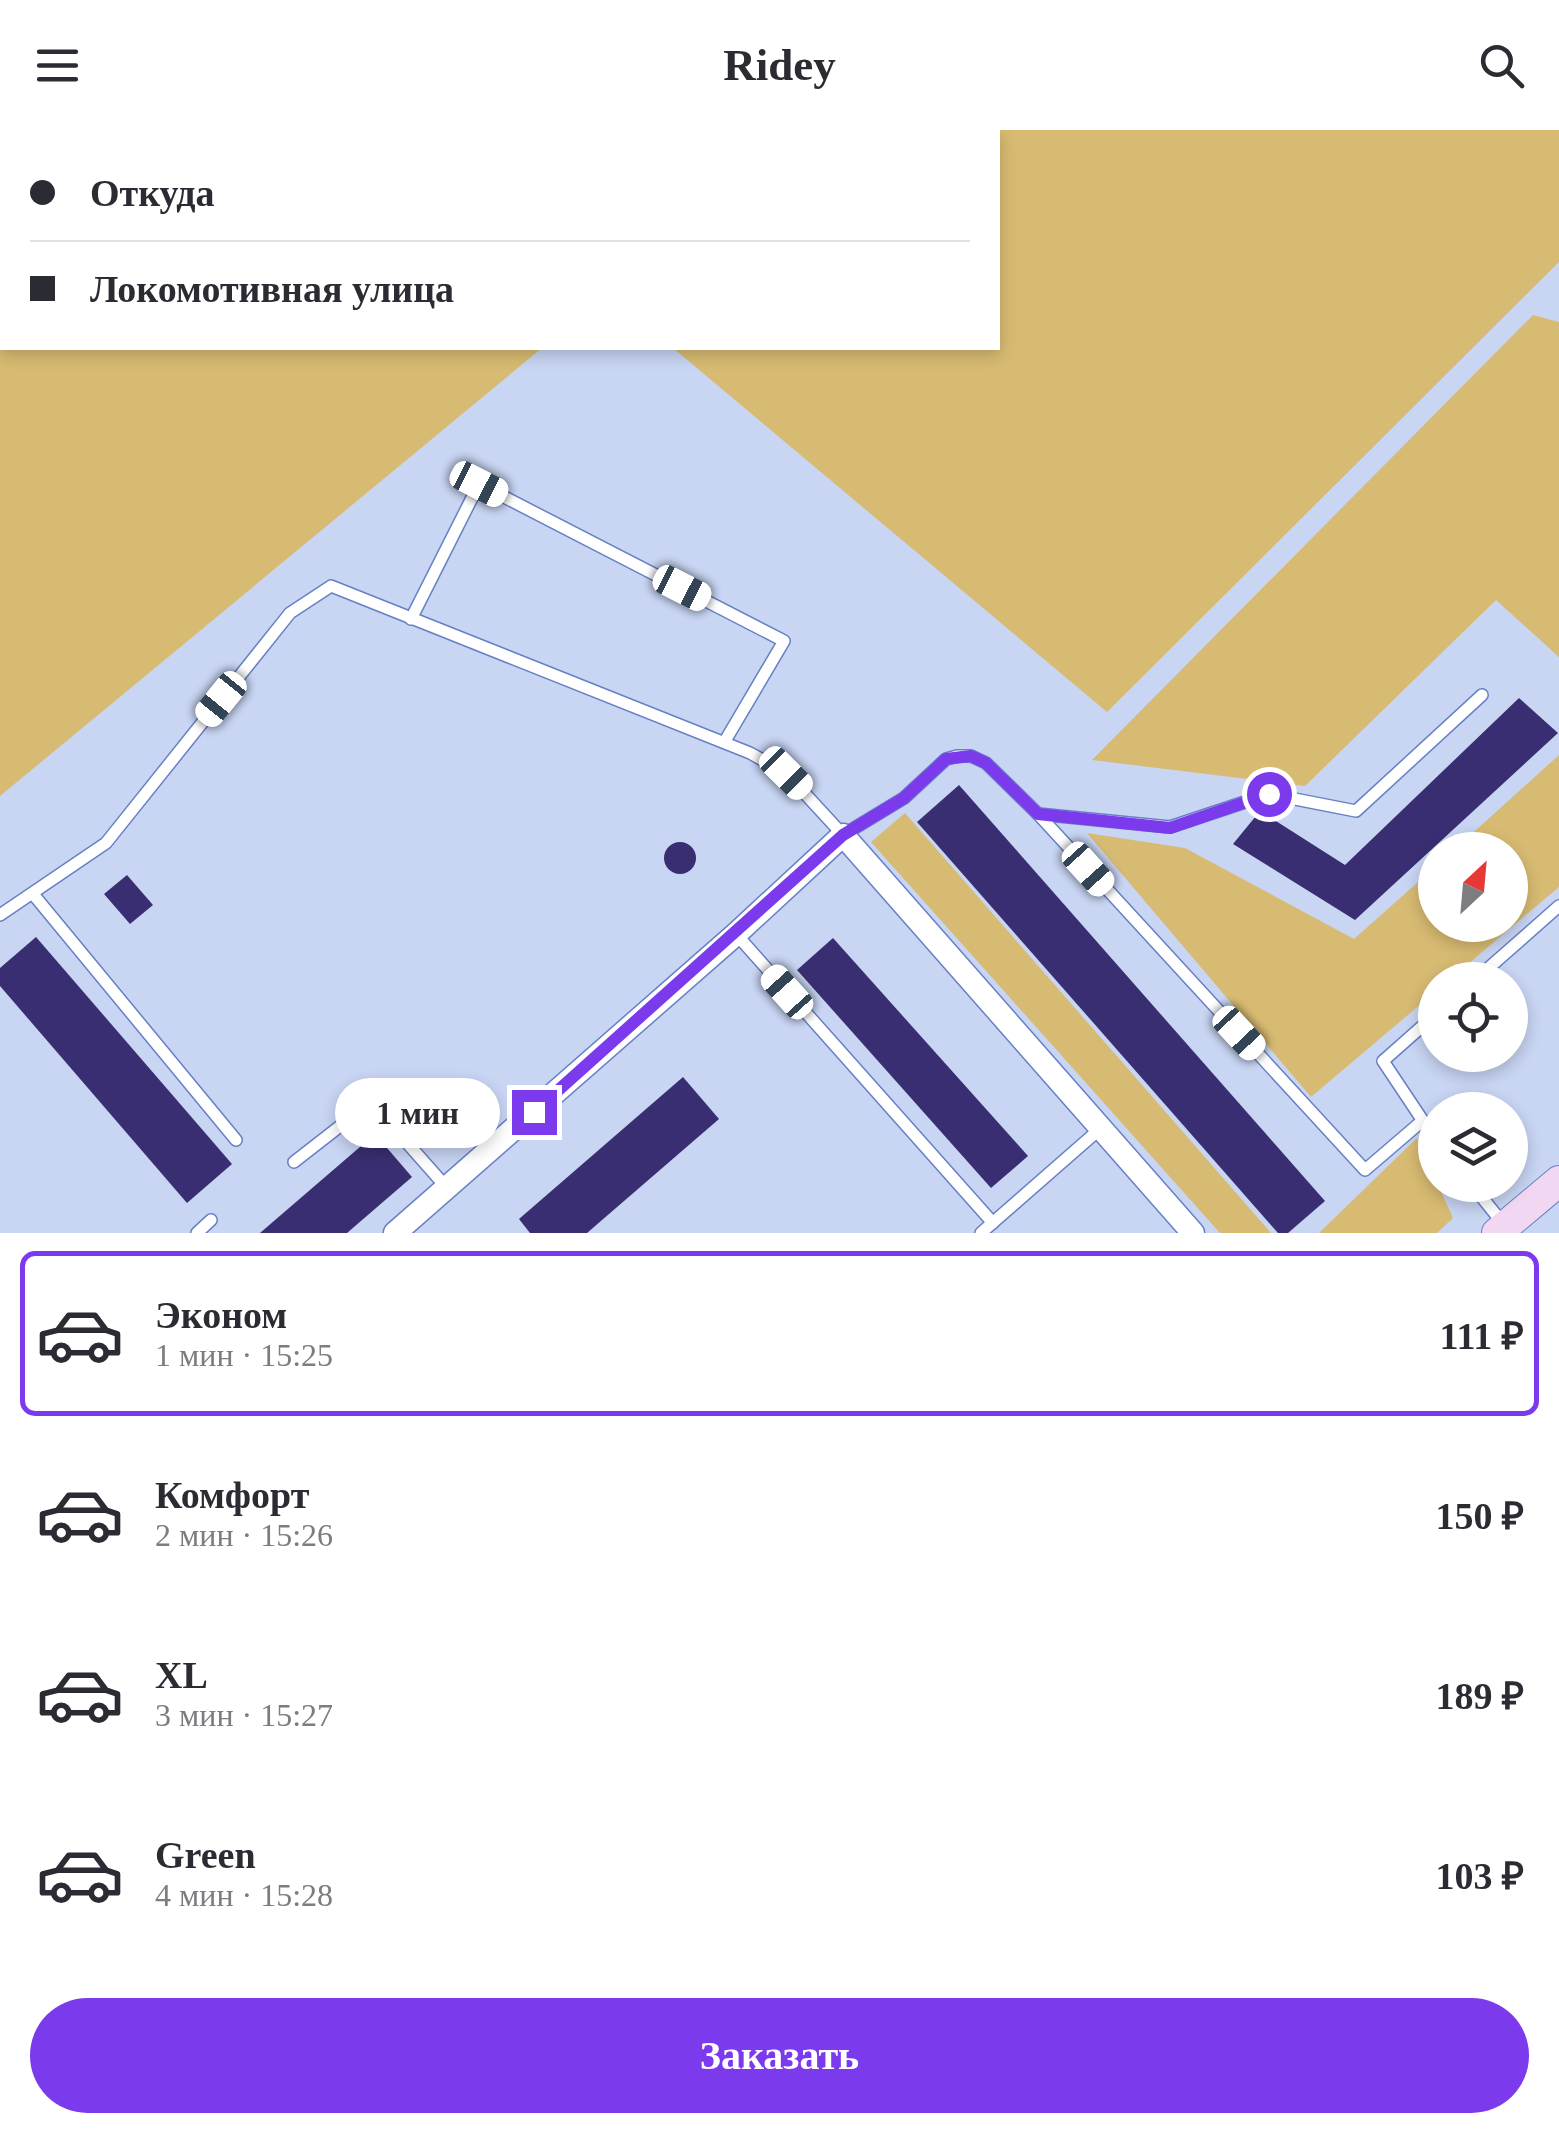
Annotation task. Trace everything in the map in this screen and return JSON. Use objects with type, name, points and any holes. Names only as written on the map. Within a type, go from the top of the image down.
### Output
[{"type":"street","points":[[395,1233],[843,835],[1101,1128],[1181,1229]]},
{"type":"street","points":[[1501,1230],[1559,1182]]},
{"type":"lane","points":[[411,619],[479,484],[784,641],[724,741]]},
{"type":"lane","points":[[0,915],[106,843],[290,613],[332,586],[724,741],[786,773],[843,835],[904,798],[946,759],[971,756],[986,763],[1038,814],[1365,1170],[1418,1125]]},
{"type":"lane","points":[[1038,814],[1170,828],[1269,794],[1356,810],[1482,695]]},
{"type":"lane","points":[[33,894],[236,1140]]},
{"type":"lane","points":[[1495,962],[1559,906]]},
{"type":"lane","points":[[736,934],[992,1223]]},
{"type":"lane","points":[[1418,1030],[1383,1061],[1418,1117]]},
{"type":"lane","points":[[294,1162],[371,1102],[447,1188]]},
{"type":"lane","points":[[981,1233],[1101,1128]]},
{"type":"lane","points":[[1483,1202],[1501,1230]]},
{"type":"lane","points":[[197,1233],[211,1220]]},
{"type":"shaded area","points":[[1000,130],[1559,130],[1559,262],[1107,712],[675,350],[1000,350]]},
{"type":"shaded area","points":[[1533,315],[1559,322],[1559,657],[1496,600],[1305,786],[1092,760]]},
{"type":"shaded area","points":[[0,350],[540,350],[0,796]]},
{"type":"shaded area","points":[[1559,755],[1559,887],[1528,913],[1528,832],[1474,832]]},
{"type":"shaded area","points":[[905,813],[1271,1233],[1220,1233],[871,842]]},
{"type":"shaded area","points":[[1087,833],[1185,848],[1354,939],[1418,882],[1418,942],[1494,942],[1470,962],[1418,962],[1418,1006],[1311,1097]]},
{"type":"shaded area","points":[[1417,1138],[1418,1202],[1446,1202],[1453,1218],[1437,1233],[1319,1233]]},
{"type":"building","points":[[1519,698],[1558,733],[1451,832],[1418,832],[1418,862],[1355,920],[1233,844],[1260,811],[1345,865]]},
{"type":"building","points":[[959,785],[1325,1201],[1288,1233],[1278,1233],[917,822]]},
{"type":"building","points":[[680,842],[691,847],[696,858],[691,869],[680,874],[669,869],[664,858],[669,847]]},
{"type":"building","points":[[127,875],[153,905],[130,924],[104,894]]},
{"type":"building","points":[[36,937],[232,1164],[187,1203],[0,986],[0,968]]},
{"type":"building","points":[[833,938],[1028,1156],[991,1188],[797,970]]},
{"type":"building","points":[[683,1077],[719,1119],[587,1233],[530,1233],[519,1219]]},
{"type":"building","points":[[375,1134],[412,1177],[347,1233],[260,1233]]},
{"type":"route","points":[[534,1112],[843,835],[904,798],[946,759],[971,756],[986,763],[1038,814],[1170,828],[1269,794]]}]
